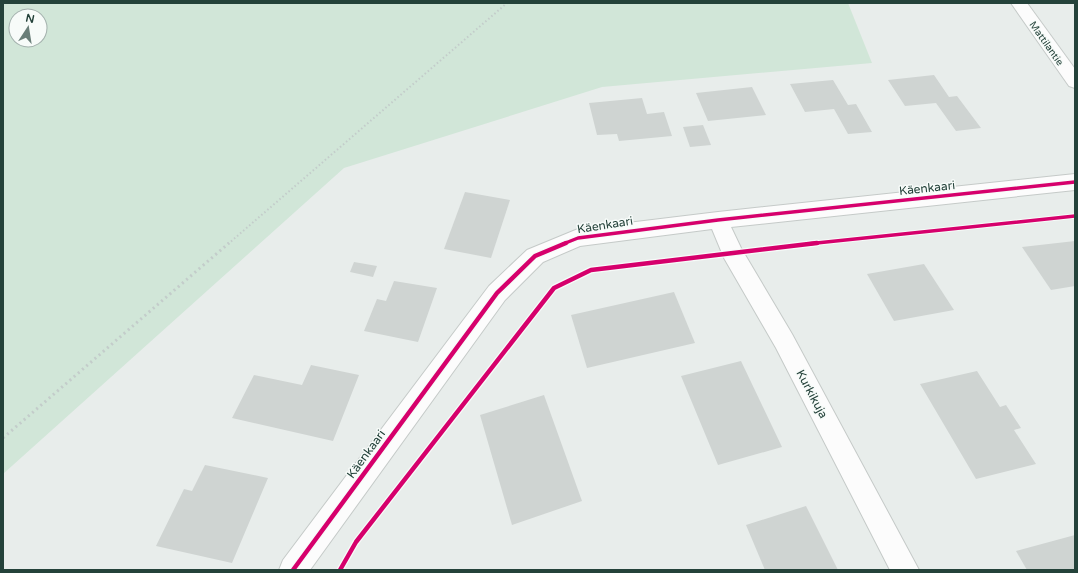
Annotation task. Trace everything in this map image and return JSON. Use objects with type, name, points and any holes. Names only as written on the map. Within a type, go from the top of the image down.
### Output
[{"type":"street","name":"Mattilantie","points":[[1019,3],[1075,82]]},
{"type":"street","name":"Käenkaari","points":[[293,570],[497,293],[535,256],[578,238],[718,220],[1075,182]]},
{"type":"street","name":"Kurkikuja","points":[[718,220],[732,252],[784,341],[905,570]]},
{"type":"path","points":[[3,438],[508,3]]},
{"type":"green space","points":[[3,3],[848,3],[872,63],[602,87],[344,168],[3,474]]},
{"type":"building","points":[[934,75],[949,97],[957,96],[981,128],[956,131],[936,103],[905,106],[888,80]]},
{"type":"building","points":[[833,80],[848,105],[856,104],[872,132],[848,134],[834,109],[805,112],[790,84]]},
{"type":"building","points":[[752,87],[766,115],[708,121],[696,93]]},
{"type":"building","points":[[642,98],[647,114],[664,112],[672,136],[619,141],[617,134],[597,135],[589,103]]},
{"type":"building","points":[[703,125],[711,145],[690,147],[683,127]]},
{"type":"building","points":[[465,192],[510,200],[491,258],[444,249]]},
{"type":"building","points":[[1075,241],[1075,286],[1051,290],[1022,247]]},
{"type":"building","points":[[354,262],[377,266],[373,277],[350,272]]},
{"type":"building","points":[[924,264],[954,310],[894,321],[867,274]]},
{"type":"building","points":[[394,281],[437,288],[418,342],[364,331],[377,299],[386,301]]},
{"type":"building","points":[[674,292],[695,343],[587,368],[571,315]]},
{"type":"building","points":[[741,361],[782,447],[718,465],[681,376]]},
{"type":"building","points":[[311,365],[359,375],[333,441],[232,418],[254,375],[302,385]]},
{"type":"building","points":[[977,371],[1000,407],[1006,405],[1021,428],[1014,430],[1036,464],[976,479],[920,384]]},
{"type":"building","points":[[544,395],[582,501],[512,525],[480,415]]},
{"type":"building","points":[[205,465],[268,478],[232,563],[156,546],[184,489],[192,491]]},
{"type":"building","points":[[806,506],[838,570],[765,570],[746,525]]},
{"type":"building","points":[[1075,535],[1075,570],[1027,570],[1016,551]]},
{"type":"cycle path","points":[[293,570],[497,293],[535,256],[578,238],[718,220],[1075,182]]},
{"type":"cycle path","points":[[340,570],[356,542],[554,288],[591,270],[732,252],[1075,216]]}]
